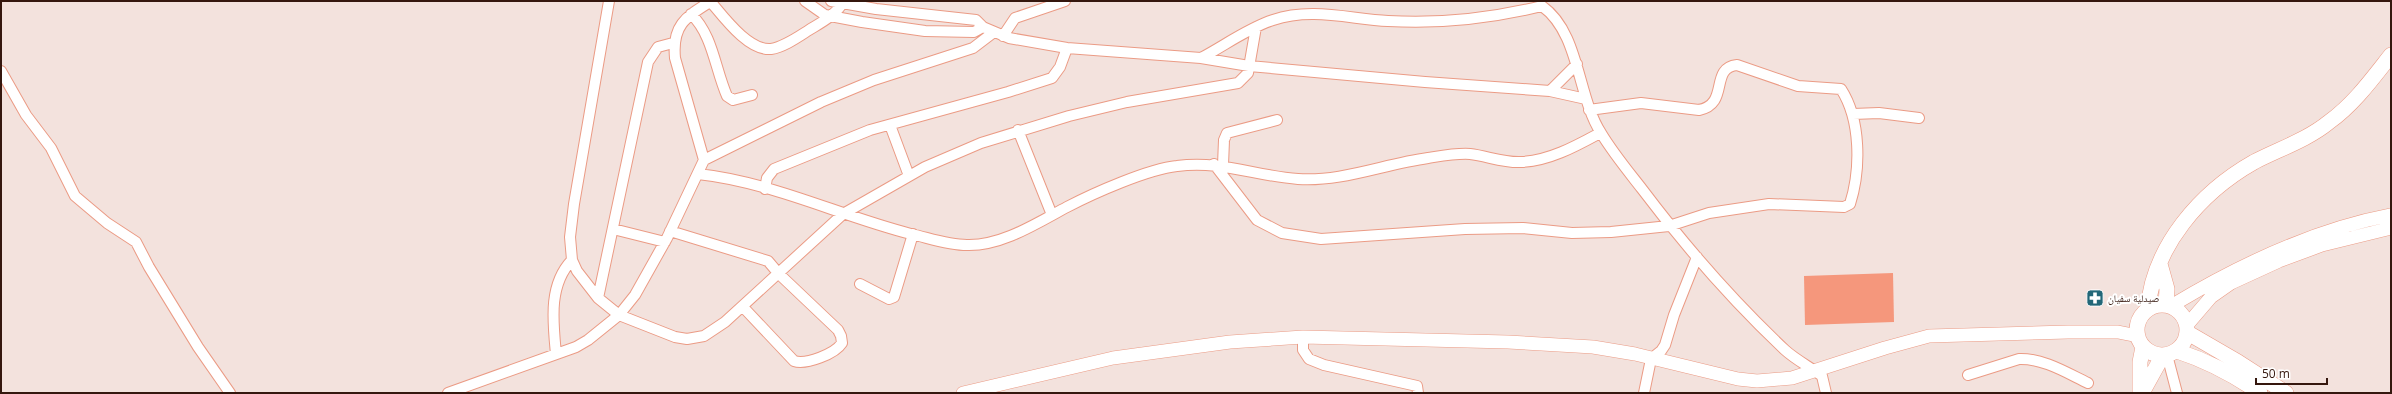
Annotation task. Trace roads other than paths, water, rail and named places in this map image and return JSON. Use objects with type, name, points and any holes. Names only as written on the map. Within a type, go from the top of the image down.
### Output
[{"type":"main road","points":[[2141,393],[2141,342],[2139,321],[2148,309],[2149,291],[2167,245],[2174,235],[2211,194],[2236,174],[2252,163],[2300,140],[2329,123],[2360,94],[2391,55]]},
{"type":"main road","points":[[2160,264],[2168,289],[2168,305]]},
{"type":"main road","points":[[2148,309],[2168,305],[2181,313],[2188,329],[2286,393]]},
{"type":"main road","points":[[2141,393],[2169,354],[2186,340],[2188,329]]},
{"type":"main road","points":[[2141,342],[2155,354],[2169,354],[2203,360],[2234,376],[2260,393]]},
{"type":"street","points":[[608,1],[574,204],[570,237],[572,260],[577,272],[598,298],[619,315],[675,337],[687,339],[704,336],[742,307],[843,214],[925,167],[981,143],[1018,130],[1127,102],[1235,84],[1245,78],[1249,66],[1250,50],[1256,28]]},
{"type":"street","points":[[448,393],[556,354],[588,340],[619,315],[635,295],[665,242],[704,160],[674,58],[673,44],[682,22],[710,1],[738,33],[758,46],[769,49],[786,43],[831,16],[844,2]]},
{"type":"street","points":[[805,1],[818,11],[831,16],[925,31],[974,32],[983,27]]},
{"type":"street","points":[[831,1],[844,2],[876,9],[976,20],[983,27],[1022,42],[1067,48],[1201,58],[1249,66],[1550,91],[1586,99]]},
{"type":"street","points":[[704,160],[821,102],[874,80],[973,48],[998,34],[1015,18],[1065,1]]},
{"type":"street","points":[[1201,58],[1274,19],[1303,14],[1322,13],[1388,21],[1437,22],[1546,3],[1556,19],[1577,64],[1589,110],[1600,133],[1669,226],[1742,307],[1785,350],[1822,376],[1826,393]]},
{"type":"street","points":[[691,14],[698,20],[707,38],[727,96],[733,100],[752,95]]},
{"type":"street","points":[[598,298],[648,62],[658,47],[673,44]]},
{"type":"street","points":[[765,189],[770,173],[780,166],[870,130],[1008,92],[1052,78],[1060,67],[1067,48]]},
{"type":"street","points":[[1550,91],[1577,64]]},
{"type":"street","points":[[1277,120],[1227,133],[1218,164],[1256,220],[1282,233],[1299,237],[1321,239],[1411,232],[1515,228],[1572,233],[1611,232],[1669,226],[1709,213],[1769,204],[1848,206],[1852,197],[1856,164],[1853,114],[1841,89],[1798,86],[1737,65],[1728,66],[1723,70],[1716,100],[1708,108],[1699,110],[1641,103],[1589,110]]},
{"type":"street","points":[[1,71],[26,115],[52,148],[75,196],[107,223],[136,242],[148,267],[198,347],[230,393]]},
{"type":"street","points":[[1853,114],[1879,113],[1919,118]]},
{"type":"street","points":[[890,125],[909,176]]},
{"type":"street","points":[[1018,130],[1052,215]]},
{"type":"street","points":[[698,174],[717,176],[765,189],[815,203],[843,214],[953,244],[981,244],[1028,228],[1052,215],[1125,182],[1165,168],[1218,164],[1264,174],[1298,179],[1321,179],[1343,177],[1402,162],[1468,154],[1521,162],[1540,159],[1565,151],[1600,133]]},
{"type":"street","points":[[2168,305],[2207,284],[2279,250],[2329,231],[2391,215]]},
{"type":"street","points":[[2188,329],[2211,297],[2238,280],[2279,261],[2322,246],[2391,228]]},
{"type":"street","points":[[613,230],[665,242]]},
{"type":"street","points":[[670,231],[768,261],[779,274],[840,333],[843,340],[839,347],[819,357],[800,362],[794,361],[742,307]]},
{"type":"street","points":[[860,284],[889,299],[894,297],[913,234]]},
{"type":"street","points":[[1644,393],[1651,358],[1661,350],[1665,344],[1694,254]]},
{"type":"street","points":[[556,354],[553,325],[555,292],[562,271],[572,260]]},
{"type":"street","points":[[963,393],[1113,358],[1230,342],[1303,337],[1566,345],[1612,350],[1757,381],[1792,378],[1885,348],[1929,336],[1990,333],[2118,332],[2141,342]]},
{"type":"street","points":[[1303,337],[1303,350],[1312,361],[1417,386],[1418,393]]},
{"type":"street","points":[[2169,354],[2177,393]]},
{"type":"street","points":[[1968,375],[2019,359],[2026,359],[2060,369],[2088,383]]},
{"type":"place","name":"صيدلية سفيان","points":[[2095,298]]}]
